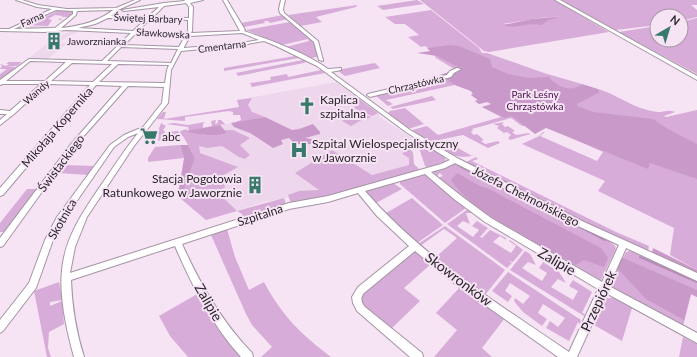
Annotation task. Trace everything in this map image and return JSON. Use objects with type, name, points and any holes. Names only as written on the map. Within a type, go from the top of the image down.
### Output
[{"type":"street","points":[[12,0],[34,0],[34,3],[37,5]]},
{"type":"street","points":[[0,30],[56,31],[68,29],[96,22],[131,1],[138,0]]},
{"type":"street","points":[[24,1],[37,5],[69,10],[116,10],[201,0]]},
{"type":"street","points":[[225,0],[243,32]]},
{"type":"street","points":[[283,0],[281,9],[282,13],[313,39],[317,45],[317,60]]},
{"type":"street","points":[[557,0],[697,78]]},
{"type":"street","points":[[79,357],[69,316],[66,278],[71,247],[84,216],[129,150],[165,103],[168,94],[168,75],[172,64],[189,34],[191,6],[187,1]]},
{"type":"street","points":[[102,62],[164,4]]},
{"type":"street","name":"Farna","points":[[12,30],[12,27],[56,8]]},
{"type":"street","points":[[56,31],[75,14],[75,10]]},
{"type":"street","name":"Świętej Barbary","points":[[106,16],[190,19]]},
{"type":"street","name":"Sławkowska","points":[[68,29],[206,35],[243,32]]},
{"type":"street","name":"Józefa Chełmońskiego","points":[[243,32],[305,57],[317,60],[326,71],[408,131],[455,160],[623,244],[697,277]]},
{"type":"street","name":"Cmentarna","points":[[120,46],[181,49],[235,45],[264,40]]},
{"type":"street","points":[[1,82],[29,60],[172,64]]},
{"type":"street","name":"Wandy","points":[[0,123],[71,61]]},
{"type":"street","name":"Mikołaja Kopernika","points":[[0,193],[94,84],[116,63]]},
{"type":"street","points":[[326,71],[339,69]]},
{"type":"street","name":"Chrząstówka","points":[[370,95],[449,76],[452,72],[459,69]]},
{"type":"street","points":[[1,82],[167,85]]},
{"type":"street","name":"Świstackiego","points":[[0,244],[73,146],[126,85]]},
{"type":"street","points":[[0,112],[12,113]]},
{"type":"street","name":"Skotnica","points":[[0,328],[33,285],[49,240],[60,219],[112,146],[126,136],[146,128]]},
{"type":"street","name":"Szpitalna","points":[[66,278],[289,206],[316,202],[360,190],[443,166],[455,160]]},
{"type":"street","name":"Zalipie","points":[[426,171],[488,220],[604,288],[697,338]]},
{"type":"street","name":"Skowronków","points":[[360,190],[415,246],[469,288],[567,357]]},
{"type":"street","name":"Zalipie","points":[[178,242],[210,307],[224,328],[248,357]]},
{"type":"street","name":"Przepiórek","points":[[572,357],[623,244]]},
{"type":"street","points":[[415,246],[361,290],[357,296],[357,301],[362,310],[418,357]]},
{"type":"shaded area","points":[[53,10],[59,11],[29,25],[58,27],[53,30],[14,29]]},
{"type":"shaded area","points":[[84,26],[86,27],[57,43],[68,43],[47,59],[28,59],[54,38]]},
{"type":"shaded area","name":"Szpital Wielospecjalistyczny w Jaworznie","points":[[336,82],[381,115],[378,116],[413,139],[414,141],[402,154],[409,158],[410,165],[296,196],[264,202],[206,220],[180,198],[195,158],[182,132],[243,121],[237,100]]},
{"type":"green space","points":[[417,0],[424,4],[383,10],[377,6]]},
{"type":"green space","points":[[420,0],[554,0],[609,32],[489,52],[484,51]],"holes":[[[564,16],[518,26],[503,24],[539,18]]]},
{"type":"green space","points":[[561,0],[697,0],[697,5],[691,5],[697,10],[697,17],[689,19],[689,8],[649,8],[649,26],[616,30]]},
{"type":"green space","points":[[357,5],[356,7],[316,17],[322,22],[301,26],[288,15]]},
{"type":"green space","points":[[53,10],[71,11],[73,13],[66,20],[68,17],[62,17],[60,19],[63,20],[58,20],[63,16],[55,15],[48,19],[52,20],[48,26],[28,25],[58,11]]},
{"type":"green space","points":[[431,10],[479,48],[482,53],[487,53],[544,73],[582,84],[580,86],[600,92],[598,89],[604,91],[635,106],[657,112],[675,112],[664,116],[666,117],[697,110],[697,270],[670,255],[674,228],[598,191],[605,181],[522,144],[545,132],[540,136],[597,161],[603,152],[546,127],[522,126],[511,118],[472,129],[473,130],[471,132],[474,135],[477,134],[484,140],[481,141],[485,144],[498,141],[500,143],[488,148],[463,135],[429,142],[412,130],[427,126],[438,135],[501,117],[482,107],[491,104],[487,102],[479,104],[475,101],[478,100],[471,95],[473,94],[471,91],[455,85],[386,100],[393,104],[388,106],[376,96],[372,96],[445,78],[440,75],[456,70],[436,58],[431,51],[457,46],[421,47],[408,37],[419,35],[405,24],[395,24],[385,17]]},
{"type":"green space","points":[[283,15],[288,19],[270,23],[268,21],[264,21],[265,23],[244,27],[241,23]]},
{"type":"green space","points":[[564,16],[549,20],[541,25],[531,24],[512,27],[503,25],[532,19]]},
{"type":"green space","points":[[697,18],[697,74],[619,32],[649,27],[649,48],[689,48],[689,20]]},
{"type":"green space","points":[[290,22],[312,41],[317,51],[317,57],[311,58],[286,47],[309,41],[308,39],[282,45],[246,30]]},
{"type":"green space","name":"Park Leśny Chrząstówka","points":[[450,45],[459,46],[490,59],[492,67],[508,74],[529,78],[549,77],[556,84],[565,88],[574,88],[582,84],[598,89],[600,92],[577,104],[577,106],[593,112],[653,119],[668,129],[697,144],[697,179],[650,163],[648,169],[546,128],[535,134],[512,116],[505,118],[482,107],[492,104],[487,102],[479,104],[475,101],[478,100],[471,95],[473,94],[471,91],[455,85],[440,75],[460,68],[437,56],[417,53],[430,51],[427,48]]},
{"type":"green space","points":[[295,56],[299,58],[224,71],[224,68]]},
{"type":"green space","points":[[303,60],[306,62],[238,76],[236,73]]},
{"type":"green space","points":[[9,62],[22,62],[17,66],[6,66]]},
{"type":"green space","points":[[375,63],[380,68],[345,76],[337,70]]},
{"type":"green space","points":[[0,64],[16,67],[0,81],[0,74],[7,69],[0,69],[2,66]]},
{"type":"green space","points":[[321,70],[325,73],[252,87],[250,83],[271,80],[270,77],[287,74],[288,77]]},
{"type":"green space","points":[[432,96],[436,100],[393,109],[390,107]]},
{"type":"green space","points":[[252,98],[248,105],[252,112],[265,117],[233,123],[241,120],[240,115],[233,115],[233,112],[229,111],[185,117],[185,121],[157,119],[163,112],[166,112],[164,119],[239,107],[237,100]]},
{"type":"green space","points":[[355,98],[359,99],[378,113],[372,116],[354,108],[357,104],[348,101]]},
{"type":"green space","points":[[405,108],[424,124],[408,129],[388,113],[390,111]]},
{"type":"green space","points":[[358,111],[371,117],[367,119],[365,118],[351,126],[342,121]]},
{"type":"green space","points":[[265,117],[292,130],[313,124],[320,134],[305,138],[317,140],[313,144],[291,144],[292,141],[289,138],[281,140],[283,144],[273,148],[250,133],[234,127],[231,123]]},
{"type":"green space","points":[[216,120],[215,124],[218,123],[218,120],[221,120],[225,124],[189,131],[188,127],[166,124],[174,123],[188,125],[205,122],[203,124],[203,128],[212,126],[211,121]]},
{"type":"green space","points":[[504,122],[502,124],[505,127],[508,126],[515,131],[512,132],[516,135],[530,134],[510,140],[508,138],[511,135],[507,132],[504,133],[497,128],[499,126],[493,124]]},
{"type":"green space","points":[[161,123],[166,126],[163,130],[165,132],[164,138],[167,132],[178,131],[181,135],[180,131],[187,129],[187,131],[196,134],[207,135],[224,134],[227,133],[225,130],[233,130],[250,138],[240,145],[250,155],[245,159],[239,157],[222,146],[207,148],[199,146],[200,153],[238,167],[222,176],[225,187],[217,192],[237,211],[206,220],[180,198],[195,158],[183,136],[158,141],[159,134],[157,134]]},
{"type":"green space","points":[[220,125],[227,133],[206,135],[186,131]]},
{"type":"green space","points":[[446,141],[472,156],[459,157],[443,151],[431,144],[433,142]]},
{"type":"green space","points":[[422,144],[444,156],[446,161],[429,168],[425,166],[419,148]]},
{"type":"green space","points":[[180,145],[184,158],[148,162],[148,158],[155,147]]},
{"type":"green space","points":[[180,145],[188,145],[195,158],[182,194],[178,194],[184,158]]},
{"type":"green space","points":[[408,148],[413,152],[414,164],[419,169],[416,172],[328,198],[293,203],[290,201],[288,195],[299,191],[319,190],[295,173],[332,150],[372,175],[409,165],[409,158],[402,154]]},
{"type":"green space","points":[[476,157],[478,159],[472,161],[616,232],[649,246],[648,251],[647,252],[579,221],[466,163]]},
{"type":"green space","points":[[455,163],[607,239],[615,246],[616,249],[601,280],[498,224],[437,178],[443,176],[440,173],[437,176],[433,172]]},
{"type":"green space","points":[[62,165],[96,166],[89,175],[57,173]]},
{"type":"green space","points":[[457,173],[601,248],[608,258],[604,267],[584,260],[576,265],[490,216],[473,204],[460,192],[451,180]]},
{"type":"green space","points":[[424,174],[466,208],[445,223],[400,184],[400,181]]},
{"type":"green space","points":[[393,183],[402,189],[376,203],[367,193],[367,191]]},
{"type":"green space","points":[[27,189],[40,189],[7,232],[0,232],[0,223]]},
{"type":"green space","points":[[284,198],[286,204],[242,219],[242,214],[237,211]]},
{"type":"green space","points":[[412,198],[443,225],[417,243],[386,213]]},
{"type":"green space","points":[[468,209],[473,213],[466,213],[470,224],[463,221],[457,226],[473,237],[479,230],[472,226],[477,221],[488,228],[480,237],[482,238],[490,230],[506,238],[506,240],[500,236],[493,242],[511,253],[516,246],[509,241],[510,240],[523,250],[513,262],[509,261],[512,263],[507,268],[447,224]]},
{"type":"green space","points":[[445,226],[505,270],[485,295],[435,258],[457,238],[444,229],[420,246],[418,244]]},
{"type":"green space","points":[[227,229],[235,257],[249,290],[264,282],[278,305],[293,324],[331,357],[261,357],[272,347],[252,325],[246,314],[211,235]]},
{"type":"green space","points":[[653,248],[697,270],[697,275],[652,254]]},
{"type":"green space","points":[[525,251],[530,254],[536,265],[528,262],[522,268],[542,281],[547,273],[539,268],[543,262],[559,272],[566,283],[558,279],[551,287],[573,300],[578,291],[569,286],[573,280],[592,292],[582,313],[585,314],[584,316],[510,270]]},
{"type":"green space","points":[[630,251],[697,279],[697,297],[691,294],[683,327],[611,286],[613,281],[611,280],[621,257],[623,258],[626,252]]},
{"type":"green space","points":[[415,252],[431,264],[404,288],[420,301],[391,329],[368,312],[362,302],[362,296],[365,290],[410,254]]},
{"type":"green space","points":[[621,257],[697,290],[697,297],[691,294],[684,320],[646,299],[616,267]]},
{"type":"green space","points":[[508,272],[581,320],[580,324],[578,322],[569,341],[546,328],[550,321],[558,327],[565,318],[543,304],[538,313],[547,319],[542,326],[523,312],[514,301],[515,298],[523,304],[530,296],[510,283],[505,291],[512,296],[508,302],[492,291]]},
{"type":"green space","points":[[59,282],[62,300],[50,302],[50,306],[62,301],[64,324],[49,332],[48,348],[51,357],[47,357],[34,291]]},
{"type":"green space","points":[[460,287],[505,318],[482,348],[492,357],[434,357],[457,330],[436,313]]},
{"type":"green space","points":[[199,293],[244,357],[188,357],[170,336],[159,316]]},
{"type":"green space","points":[[606,298],[613,298],[632,308],[622,341],[594,325]]},
{"type":"green space","points":[[683,337],[697,344],[697,357],[679,357]]},
{"type":"waterway","points":[[554,0],[605,28]]},
{"type":"waterway","points":[[459,166],[588,231]]},
{"type":"waterway","points":[[586,230],[605,240]]},
{"type":"waterway","points":[[640,257],[697,282]]},
{"type":"place","name":"Jaworznianka","points":[[54,41]]},
{"type":"place","name":"Kaplica szpitalna","points":[[307,106]]},
{"type":"place","name":"abc","points":[[149,136]]},
{"type":"place","name":"Szpital Wielospecjalistyczny w Jaworznie","points":[[299,150]]},
{"type":"place","name":"Stacja Pogotowia Ratunkowego w Jaworznie","points":[[255,185]]}]
